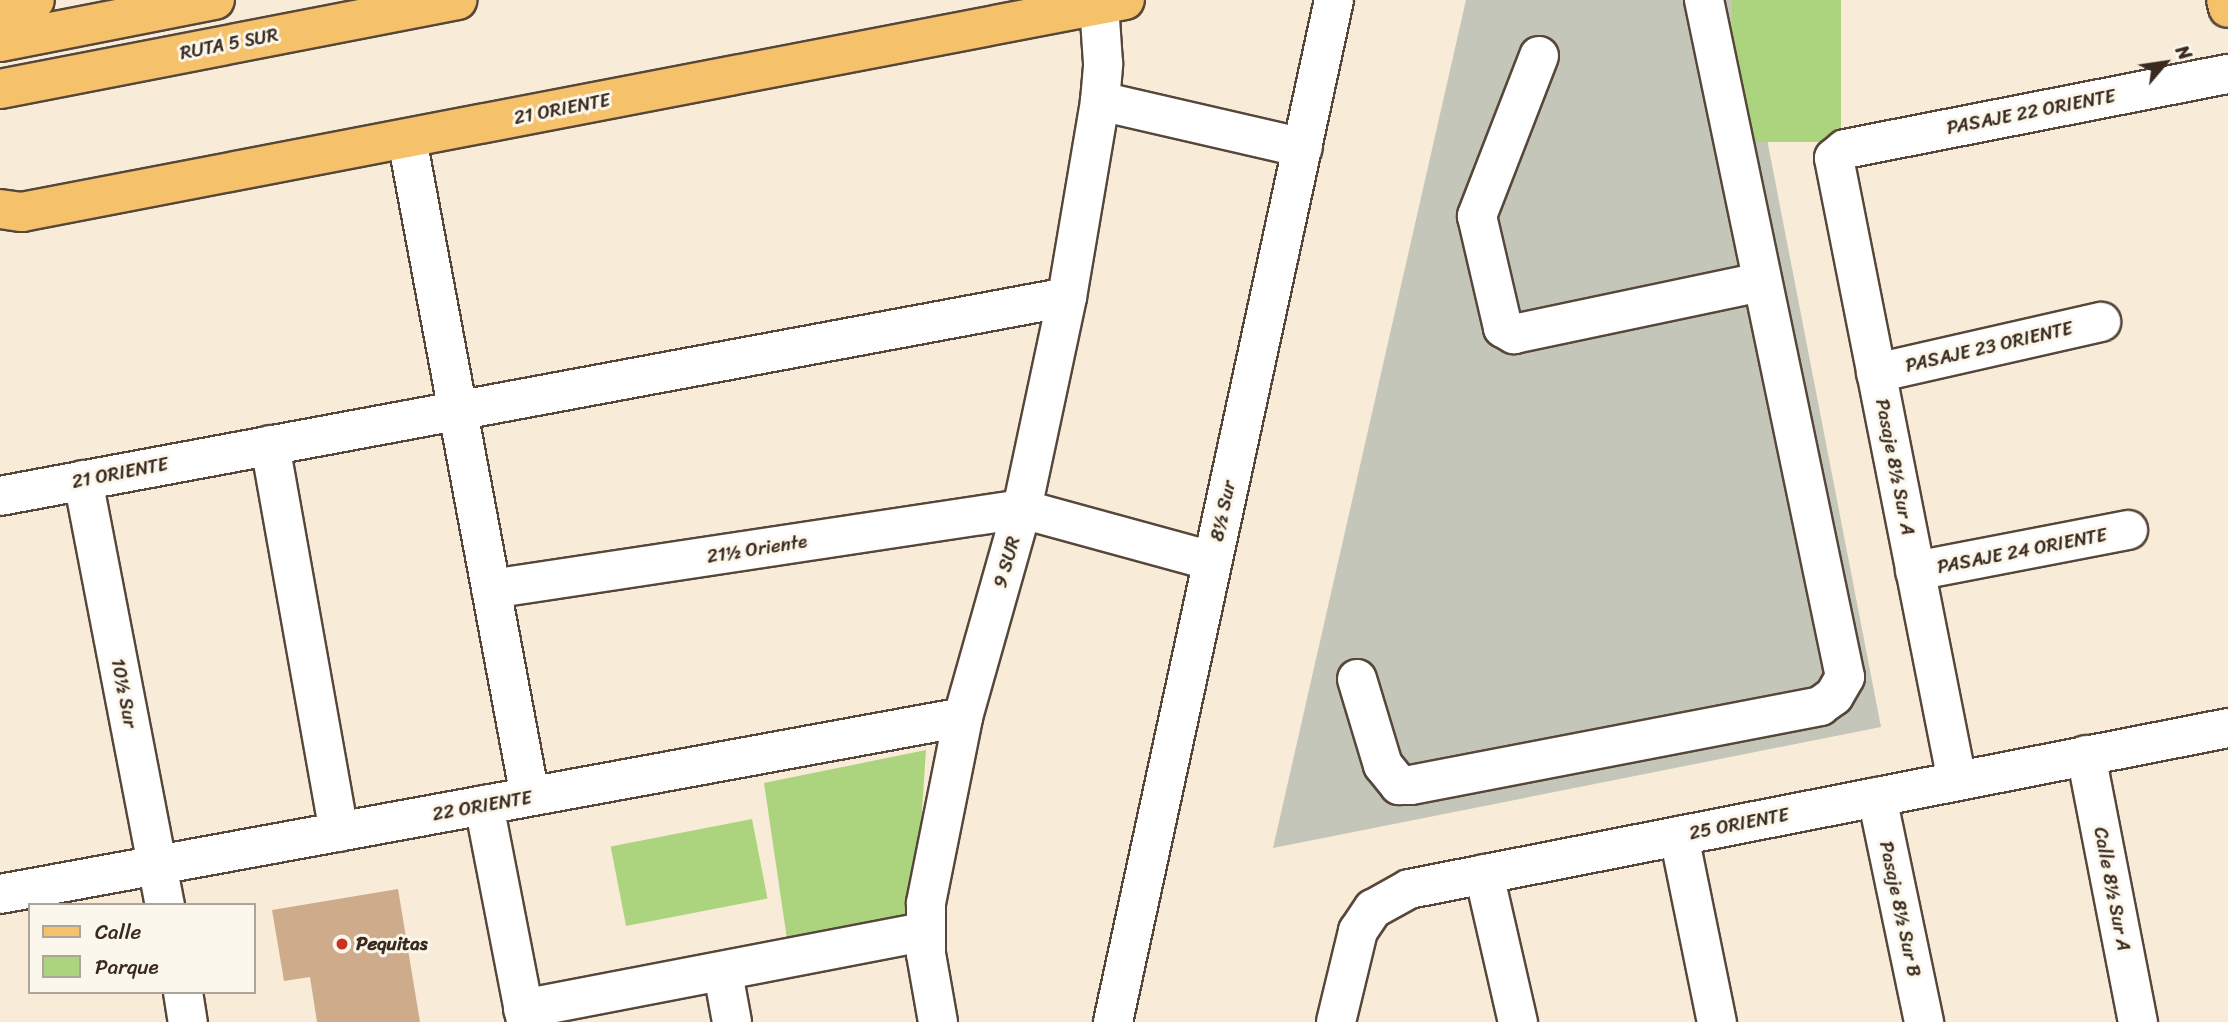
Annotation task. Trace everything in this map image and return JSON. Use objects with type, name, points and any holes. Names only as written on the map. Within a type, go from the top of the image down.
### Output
[{"type":"main road","points":[[0,18],[35,0]]},
{"type":"main road","points":[[0,42],[215,0]]},
{"type":"main road","name":"RUTA 5 SUR","points":[[0,89],[457,0]]},
{"type":"main road","points":[[2226,0],[2228,8]]},
{"type":"main road","name":"21 ORIENTE","points":[[7,212],[407,139],[1112,2]]},
{"type":"street","name":"8½ Sur","points":[[1113,1022],[1334,0]]},
{"type":"street","points":[[1357,679],[1383,765],[1399,785],[1820,706],[1834,696],[1845,677],[1704,0]]},
{"type":"street","name":"9 SUR","points":[[938,1022],[924,932],[930,877],[963,717],[1022,509],[1066,297],[1100,101],[1112,2]]},
{"type":"street","points":[[1539,56],[1477,216],[1503,328],[1514,334],[1761,282]]},
{"type":"street","name":"PASAJE 22 ORIENTE","points":[[1836,154],[2228,74]]},
{"type":"street","points":[[1100,101],[1303,148]]},
{"type":"street","points":[[407,139],[530,797]]},
{"type":"street","name":"Pasaje 8½ Sur A","points":[[1836,154],[1957,781]]},
{"type":"street","name":"21 ORIENTE","points":[[0,496],[1066,297]]},
{"type":"street","name":"PASAJE 23 ORIENTE","points":[[1877,373],[2101,322]]},
{"type":"street","points":[[270,445],[339,832]]},
{"type":"street","name":"10½ Sur","points":[[83,480],[165,903]]},
{"type":"street","points":[[1022,509],[1212,561]]},
{"type":"street","name":"21½ Oriente","points":[[491,589],[1022,509]]},
{"type":"street","name":"PASAJE 24 ORIENTE","points":[[1915,571],[2128,530]]},
{"type":"street","name":"22 ORIENTE","points":[[0,894],[963,717]]},
{"type":"street","name":"25 ORIENTE","points":[[1336,1022],[1354,944],[1373,909],[1409,889],[2228,728]]},
{"type":"street","name":"Calle 8½ Sur A","points":[[2086,755],[2137,1022]]},
{"type":"street","name":"Pasaje 8½ Sur B","points":[[1877,797],[1924,1022]]},
{"type":"street","points":[[484,805],[524,1015],[924,932]]},
{"type":"street","points":[[1679,835],[1717,1022]]},
{"type":"street","points":[[1484,874],[1518,1022]]},
{"type":"street","points":[[723,973],[732,1022]]},
{"type":"street","points":[[183,994],[188,1022]]},
{"type":"shaded area","points":[[1466,0],[1740,0],[1881,727],[1273,848]]},
{"type":"green space","points":[[1732,0],[1841,0],[1841,142],[1732,142]]},
{"type":"green space","points":[[926,750],[915,917],[787,939],[764,783]]},
{"type":"green space","points":[[752,819],[767,899],[626,926],[611,846]]},
{"type":"building","name":"Pequitas","points":[[398,889],[420,1022],[317,1022],[310,977],[284,981],[272,910]]},
{"type":"place","name":"Pequitas","points":[[342,944]]}]
